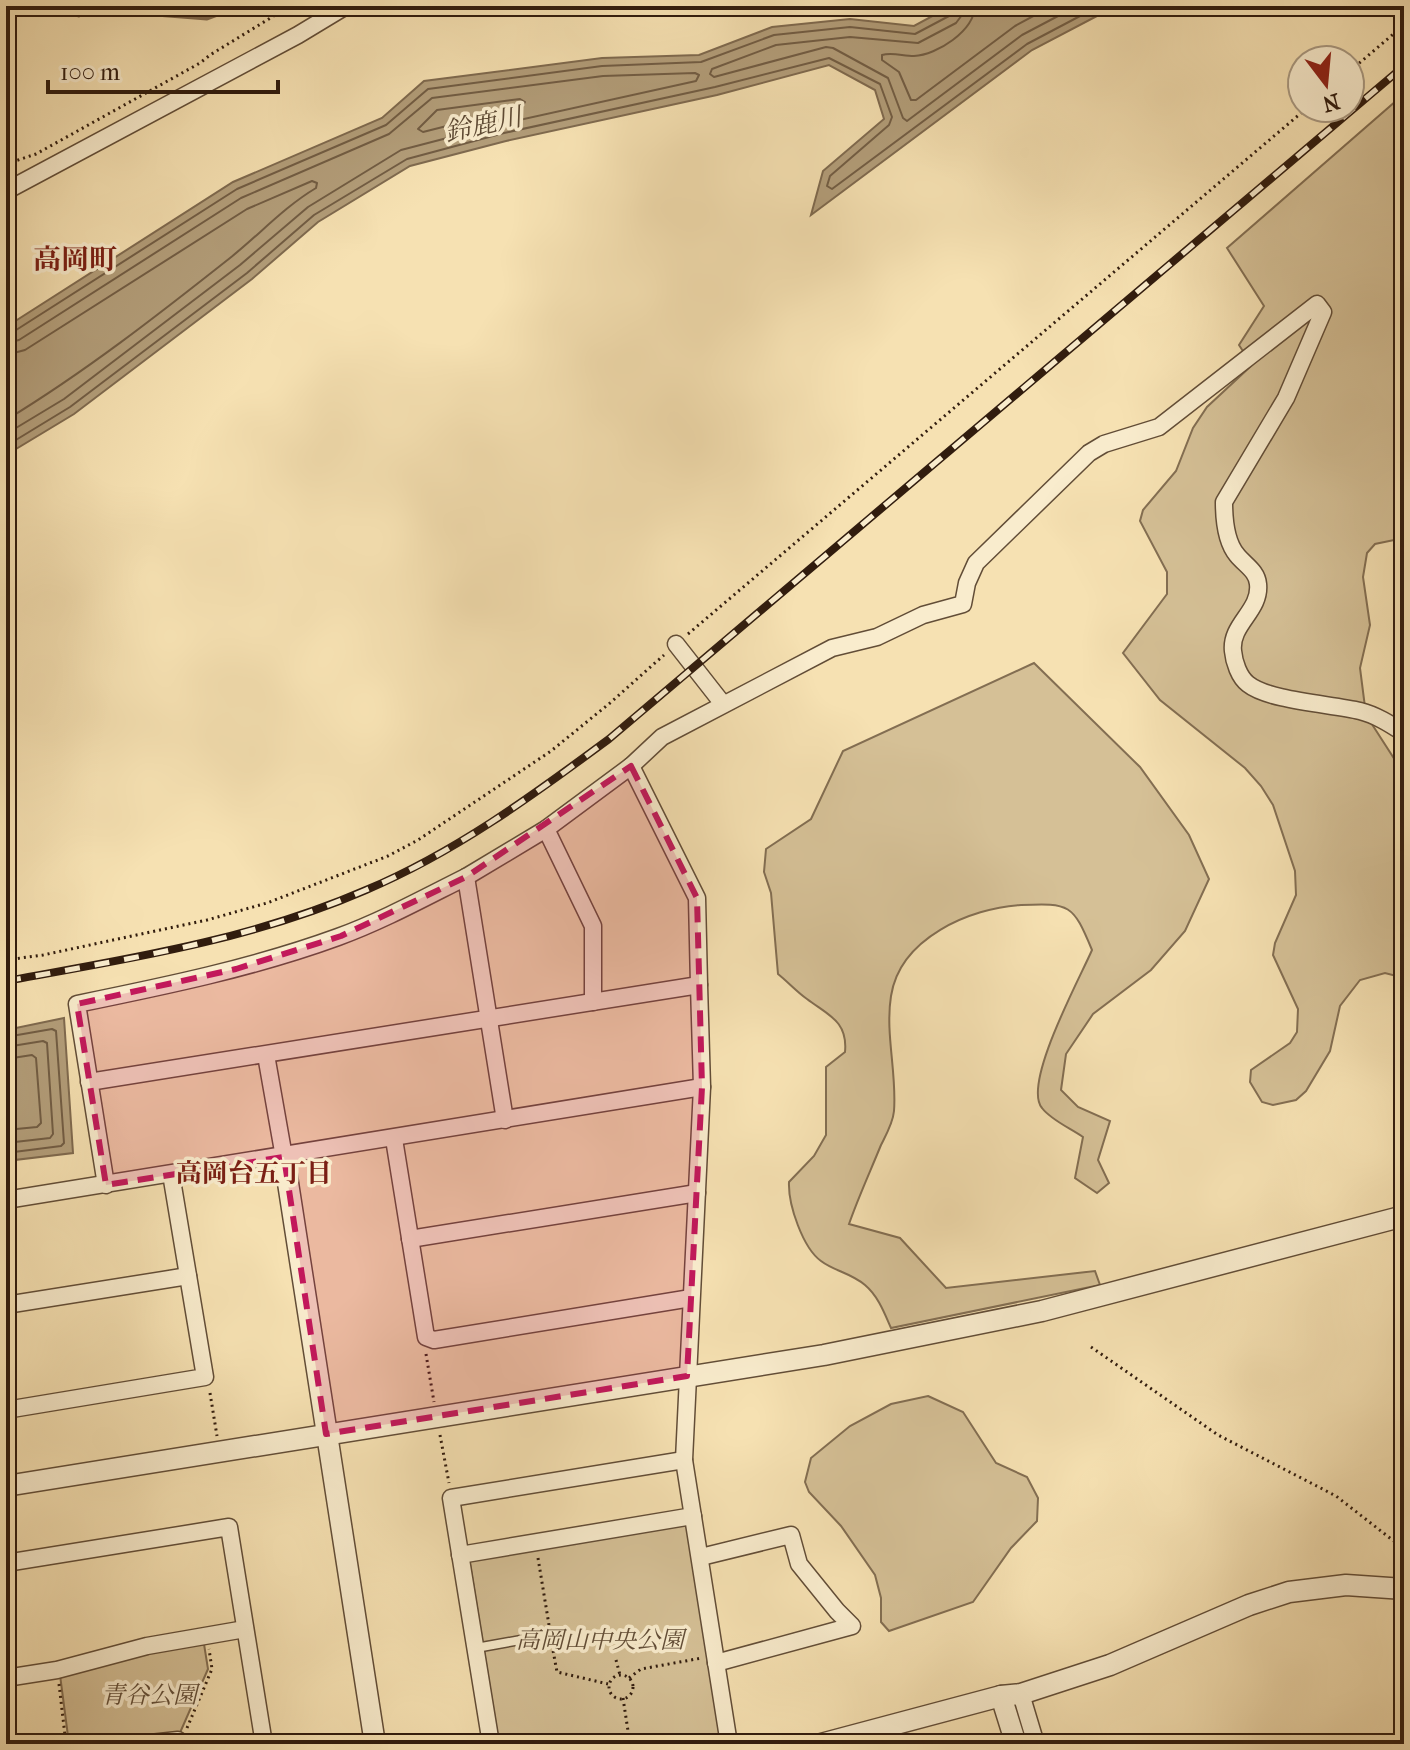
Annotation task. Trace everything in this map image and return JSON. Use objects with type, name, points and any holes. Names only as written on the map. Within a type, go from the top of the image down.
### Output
[{"type":"street","points":[[6,191],[298,35],[346,6]]},
{"type":"street","points":[[106,1185],[77,1004],[187,982],[341,936],[466,877],[546,829],[631,766],[662,737],[723,704],[832,648],[877,637],[923,615],[963,604],[967,583],[976,563],[1089,453],[1104,444],[1159,427],[1317,304],[1323,312],[1286,398],[1224,502],[1224,518],[1232,548],[1255,575],[1258,584],[1255,604],[1235,634],[1232,648],[1242,677],[1248,684],[1269,694],[1363,712],[1404,733]]},
{"type":"street","points":[[676,644],[723,704]]},
{"type":"street","points":[[631,766],[697,898],[702,1087],[684,1460],[701,1557],[710,1661],[729,1744]]},
{"type":"street","points":[[546,829],[593,926],[593,1002]]},
{"type":"street","points":[[466,877],[505,1120]]},
{"type":"street","points":[[89,1082],[699,985]]},
{"type":"street","points":[[266,1055],[375,1744]]},
{"type":"street","points":[[6,1200],[702,1087]]},
{"type":"street","points":[[394,1139],[426,1337],[434,1340],[691,1298]]},
{"type":"street","points":[[6,1410],[205,1377],[171,1174]]},
{"type":"street","points":[[410,1239],[697,1193]]},
{"type":"street","points":[[6,1486],[839,1352],[1042,1311],[1404,1216]]},
{"type":"street","points":[[6,1305],[188,1276]]},
{"type":"street","points":[[491,1744],[451,1498],[684,1460]]},
{"type":"street","points":[[460,1555],[693,1516]]},
{"type":"street","points":[[6,1563],[229,1527],[264,1744]]},
{"type":"street","points":[[701,1557],[791,1535],[799,1564],[852,1626],[710,1661]]},
{"type":"street","points":[[821,1744],[1011,1695],[1110,1665],[1249,1605],[1289,1592],[1346,1585],[1404,1589]]},
{"type":"street","points":[[6,1678],[57,1670],[147,1646],[245,1629]]},
{"type":"street","points":[[1011,1695],[1016,1744]]},
{"type":"street","points":[[1011,1695],[1036,1744]]},
{"type":"street","points":[[141,1744],[178,1742]]},
{"type":"lane","points":[[476,1648],[543,1636]]},
{"type":"path","points":[[6,11],[82,16],[82,6]]},
{"type":"path","points":[[6,164],[36,154],[187,71],[290,6]]},
{"type":"path","points":[[1366,57],[1404,25]]},
{"type":"path","points":[[6,960],[207,920],[267,903],[388,856],[418,840],[551,751],[610,703],[1288,124]]},
{"type":"path","points":[[426,1337],[425,1349],[434,1402]]},
{"type":"path","points":[[1091,1347],[1218,1435],[1336,1496],[1404,1549]]},
{"type":"path","points":[[205,1377],[209,1384],[217,1436]]},
{"type":"path","points":[[439,1432],[451,1498]]},
{"type":"path","points":[[535,1542],[557,1672],[608,1684]]},
{"type":"path","points":[[178,1742],[184,1735],[212,1669],[206,1635]]},
{"type":"path","points":[[616,1660],[620,1675]]},
{"type":"path","points":[[629,1678],[641,1669],[710,1661]]},
{"type":"path","points":[[57,1670],[66,1744]]},
{"type":"path","points":[[608,1684],[620,1675],[629,1678],[632,1692],[623,1698]]},
{"type":"path","points":[[608,1684],[613,1695],[623,1698]]},
{"type":"path","points":[[623,1698],[630,1744]]},
{"type":"highlighted area","points":[[631,766],[697,898],[702,1087],[687,1376],[326,1434],[284,1157],[106,1185],[77,1004],[236,969],[341,936],[466,877]]},
{"type":"green space","points":[[1404,94],[1404,538],[1375,544],[1367,553],[1363,577],[1370,625],[1360,668],[1366,715],[1404,774],[1404,978],[1385,973],[1360,980],[1340,1006],[1330,1051],[1306,1091],[1296,1100],[1273,1105],[1262,1102],[1250,1082],[1251,1070],[1290,1043],[1297,1032],[1298,1009],[1273,955],[1275,943],[1296,895],[1295,871],[1273,805],[1261,786],[1245,768],[1160,700],[1123,653],[1167,594],[1167,572],[1140,521],[1143,510],[1176,471],[1193,428],[1207,407],[1252,365],[1239,345],[1264,306],[1227,248]]},
{"type":"green space","points":[[1034,663],[1140,767],[1189,835],[1209,879],[1185,931],[1151,970],[1093,1014],[1066,1054],[1061,1090],[1078,1107],[1110,1121],[1098,1160],[1109,1183],[1097,1193],[1075,1178],[1083,1137],[1046,1112],[1038,1095],[1040,1077],[1055,1030],[1092,950],[1074,915],[1060,906],[1050,905],[1001,907],[980,912],[940,930],[908,958],[897,976],[891,996],[893,1115],[849,1224],[900,1238],[946,1288],[1095,1271],[1100,1285],[891,1328],[870,1289],[814,1255],[794,1214],[789,1182],[814,1156],[826,1135],[826,1067],[845,1052],[845,1041],[835,1020],[778,974],[771,893],[764,872],[766,849],[811,819],[843,751]]},
{"type":"green space","points":[[928,1396],[963,1412],[996,1463],[1027,1477],[1038,1498],[1037,1521],[1011,1548],[973,1602],[889,1631],[881,1622],[881,1598],[875,1575],[841,1526],[809,1492],[805,1482],[811,1458],[850,1426],[891,1404]]},
{"type":"green space","name":"高岡山中央公園","points":[[687,1522],[721,1744],[499,1744],[469,1558]]},
{"type":"green space","name":"青谷公園","points":[[204,1644],[208,1669],[179,1735],[69,1744],[60,1675],[147,1653]]},
{"type":"water","name":"鈴鹿川","points":[[951,6],[1116,6],[1032,50],[811,215],[823,171],[884,119],[875,90],[829,65],[717,95],[506,141],[410,166],[318,222],[252,279],[74,414],[6,455],[6,327],[233,182],[382,118],[424,81],[602,58],[699,55],[772,27],[850,19],[914,26]]},
{"type":"water","points":[[64,1018],[73,1153],[6,1161],[6,1030]]},
{"type":"waterway","points":[[49,6],[74,8]]},
{"type":"waterway","points":[[92,9],[207,18],[239,6]]},
{"type":"railway","points":[[6,981],[189,946],[278,922],[399,875],[492,822],[609,739],[1404,66]]},
{"type":"district","name":"高岡町","points":[[75,259]]},
{"type":"district","name":"高岡台五丁目","points":[[254,1173]]}]
